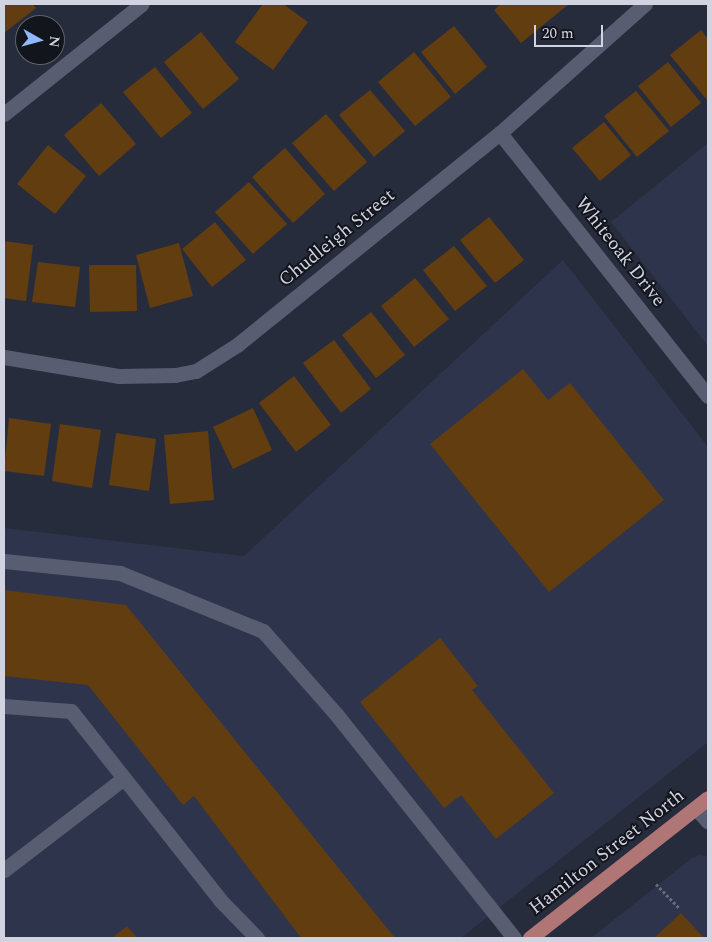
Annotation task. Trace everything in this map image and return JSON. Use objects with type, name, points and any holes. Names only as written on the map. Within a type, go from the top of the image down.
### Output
[{"type":"main road","name":"Hamilton Street North","points":[[530,938],[708,798]]},
{"type":"street","points":[[4,114],[142,4]]},
{"type":"street","name":"Chudleigh Street","points":[[4,357],[119,376],[175,376],[196,371],[237,345],[500,133],[645,4]]},
{"type":"street","name":"Whiteoak Drive","points":[[500,133],[708,396]]},
{"type":"street","points":[[4,561],[120,573],[263,631],[336,714],[514,938]]},
{"type":"street","points":[[4,706],[71,711],[220,900],[257,938]]},
{"type":"street","points":[[4,870],[124,778]]},
{"type":"street","points":[[696,808],[708,822]]},
{"type":"path","points":[[656,884],[679,908]]},
{"type":"shaded area","points":[[708,143],[708,346],[611,222]]},
{"type":"shaded area","points":[[563,260],[708,447],[708,742],[461,938],[4,938],[4,528],[244,556]]},
{"type":"shaded area","points":[[699,855],[708,856],[708,938],[591,938],[692,858]]},
{"type":"building","points":[[4,4],[32,4],[36,8],[27,15],[15,15],[15,24],[4,33]]},
{"type":"building","points":[[263,4],[283,4],[308,22],[273,70],[235,42]]},
{"type":"building","points":[[501,4],[569,4],[521,43],[494,10]]},
{"type":"building","points":[[454,26],[487,67],[455,94],[421,52]]},
{"type":"building","points":[[701,30],[708,39],[707,100],[670,55]]},
{"type":"building","points":[[201,32],[239,79],[203,109],[164,62]]},
{"type":"building","points":[[414,52],[451,97],[415,126],[378,82]]},
{"type":"building","points":[[668,62],[701,103],[671,127],[638,86]]},
{"type":"building","points":[[155,67],[192,113],[161,138],[123,92]]},
{"type":"building","points":[[370,90],[405,131],[374,157],[339,115]]},
{"type":"building","points":[[636,91],[669,131],[637,157],[604,116]]},
{"type":"building","points":[[101,103],[136,144],[99,176],[64,135]]},
{"type":"building","points":[[326,114],[367,162],[334,191],[292,143]]},
{"type":"building","points":[[604,122],[631,155],[600,181],[572,148]]},
{"type":"building","points":[[48,145],[86,176],[55,214],[17,184]]},
{"type":"building","points":[[285,148],[325,194],[293,223],[252,177]]},
{"type":"building","points":[[249,182],[287,224],[253,254],[215,212]]},
{"type":"building","points":[[489,217],[524,260],[495,283],[460,240]]},
{"type":"building","points":[[215,222],[246,260],[212,287],[182,249]]},
{"type":"building","points":[[4,241],[33,245],[26,301],[4,298]]},
{"type":"building","points":[[179,243],[193,296],[150,308],[136,255]]},
{"type":"building","points":[[454,246],[487,286],[455,311],[423,270]]},
{"type":"building","points":[[38,262],[80,267],[75,307],[32,302]]},
{"type":"building","points":[[89,265],[136,265],[137,311],[90,312]]},
{"type":"building","points":[[415,278],[449,319],[414,347],[381,306]]},
{"type":"building","points":[[371,312],[405,355],[376,378],[342,335]]},
{"type":"building","points":[[334,340],[371,389],[341,413],[303,363]]},
{"type":"building","points":[[523,369],[548,400],[570,383],[664,500],[549,592],[430,444]]},
{"type":"building","points":[[294,376],[331,425],[296,452],[259,403]]},
{"type":"building","points":[[253,408],[272,450],[233,469],[213,427]]},
{"type":"building","points":[[9,418],[51,424],[44,476],[4,471]]},
{"type":"building","points":[[60,424],[101,430],[92,488],[52,481]]},
{"type":"building","points":[[208,431],[214,500],[170,504],[164,435]]},
{"type":"building","points":[[116,433],[156,439],[149,491],[109,485]]},
{"type":"building","points":[[4,590],[126,605],[395,938],[301,938],[194,796],[183,805],[88,685],[4,676]]},
{"type":"building","points":[[440,638],[478,686],[472,690],[554,793],[496,839],[461,795],[444,808],[360,702]]},
{"type":"building","points":[[681,913],[704,938],[654,938]]},
{"type":"building","points":[[127,926],[137,938],[112,938]]}]
